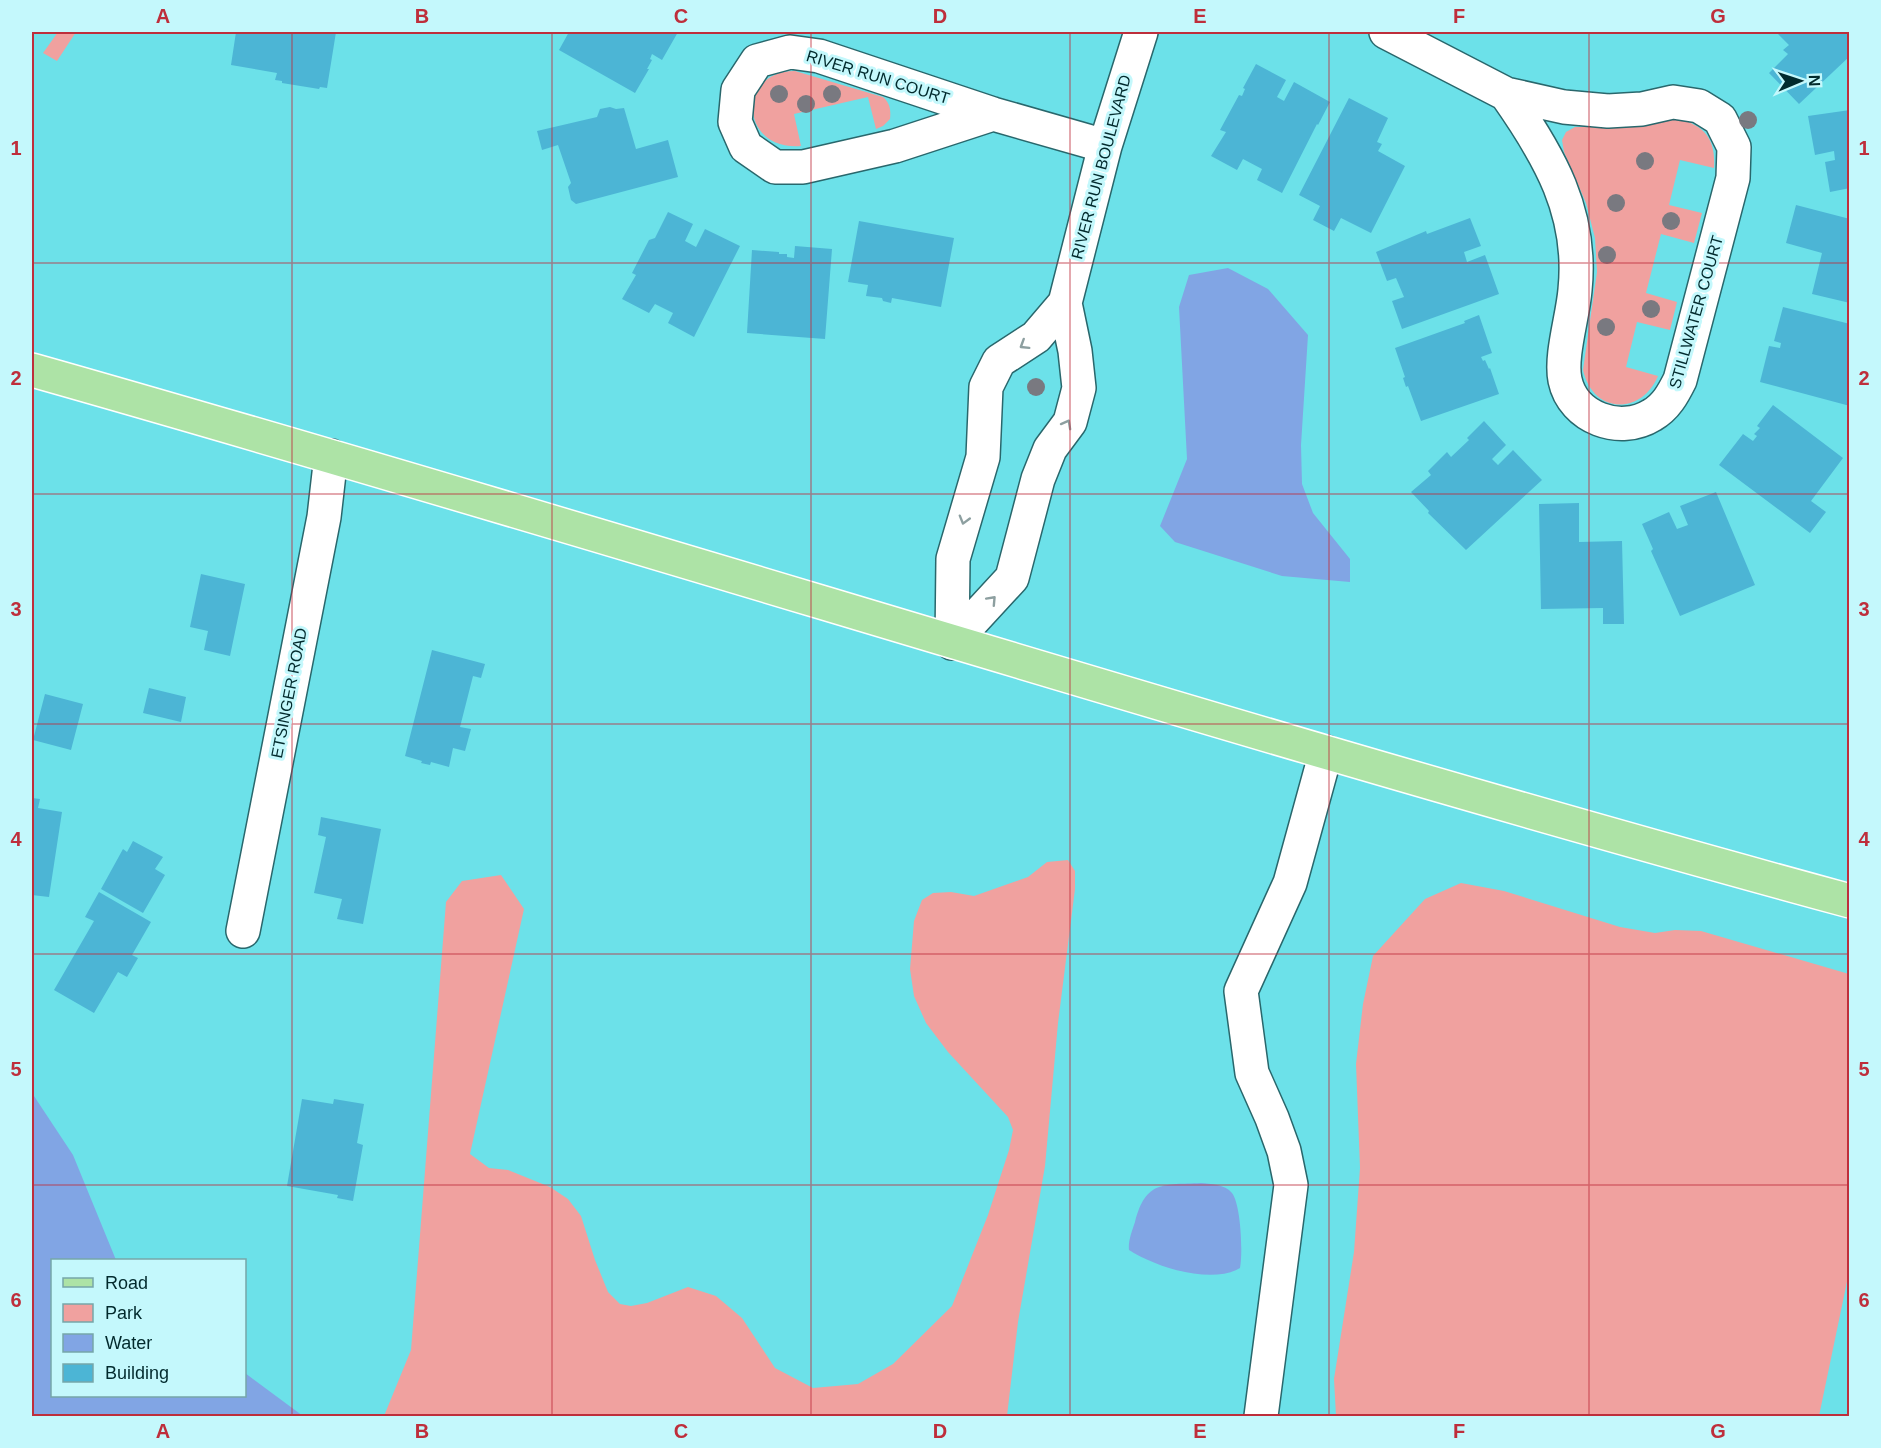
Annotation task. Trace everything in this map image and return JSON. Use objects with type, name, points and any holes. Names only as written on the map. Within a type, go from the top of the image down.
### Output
[{"type":"main road","points":[[32,370],[331,456],[952,643],[1640,844],[1850,901]]},
{"type":"street","name":"RIVER RUN BOULEVARD","points":[[952,643],[953,559],[983,457],[986,387],[999,361],[1036,338],[1065,303],[1105,146],[1141,32]]},
{"type":"street","name":"STILLWATER COURT","points":[[1386,32],[1506,94],[1563,107],[1608,111],[1642,109],[1673,102],[1699,106],[1720,119],[1734,147],[1733,178],[1680,380],[1670,400],[1652,416],[1633,423],[1614,423],[1590,416],[1574,403],[1565,381],[1565,356],[1575,289],[1576,237],[1561,186],[1534,134],[1506,94]]},
{"type":"street","name":"RIVER RUN COURT","points":[[993,114],[895,146],[803,167],[775,167],[746,147],[735,122],[738,90],[757,62],[790,52],[819,56],[993,114],[1105,146]]},
{"type":"street","name":"RIVER RUN BOULEVARD","points":[[952,643],[1012,578],[1038,479],[1050,449],[1070,422],[1079,388],[1075,351],[1065,303]]},
{"type":"street","name":"ETSINGER ROAD","points":[[243,931],[324,517],[331,456]]},
{"type":"street","points":[[1261,1416],[1291,1185],[1284,1151],[1272,1118],[1251,1073],[1241,991],[1290,883],[1326,752]]},
{"type":"green space","points":[[58,32],[76,32],[57,61],[43,53]]},
{"type":"green space","points":[[795,71],[883,97],[889,107],[890,119],[876,129],[868,97],[794,114],[801,146],[780,144],[765,136],[756,124],[753,110],[755,96],[763,83],[776,74]]},
{"type":"green space","points":[[1679,119],[1696,126],[1707,136],[1713,150],[1714,168],[1680,160],[1669,205],[1702,213],[1694,243],[1661,234],[1646,293],[1677,302],[1670,330],[1637,322],[1626,367],[1658,376],[1641,398],[1629,403],[1607,402],[1588,385],[1583,370],[1597,272],[1595,238],[1586,203],[1564,152],[1562,140],[1566,132],[1575,127],[1622,127]]},
{"type":"green space","points":[[1068,860],[1075,871],[1075,889],[1058,1023],[1045,1166],[1018,1322],[1007,1416],[384,1416],[411,1350],[446,902],[462,881],[501,875],[524,909],[470,1154],[489,1168],[508,1170],[550,1187],[568,1199],[581,1216],[608,1292],[620,1304],[631,1306],[647,1303],[688,1287],[716,1296],[742,1318],[775,1368],[813,1388],[858,1384],[893,1364],[952,1306],[988,1215],[1009,1150],[1013,1130],[1008,1117],[948,1052],[926,1023],[914,996],[910,969],[914,921],[922,900],[933,893],[951,892],[974,896],[1028,877],[1047,862]]},
{"type":"green space","points":[[1461,883],[1504,891],[1620,927],[1655,933],[1675,930],[1701,931],[1849,974],[1849,1272],[1819,1416],[1336,1416],[1334,1379],[1354,1252],[1360,1168],[1356,1064],[1363,1004],[1373,956],[1425,899]]},
{"type":"water","points":[[1228,268],[1268,289],[1308,335],[1301,445],[1302,484],[1313,513],[1350,559],[1350,582],[1282,576],[1175,542],[1160,526],[1187,459],[1179,307],[1189,275]]},
{"type":"water","points":[[32,1093],[73,1155],[116,1259],[51,1259],[51,1397],[246,1397],[246,1374],[303,1416],[32,1416]]},
{"type":"water","points":[[1201,1183],[1225,1188],[1232,1193],[1235,1199],[1241,1229],[1240,1268],[1214,1275],[1184,1272],[1153,1262],[1129,1250],[1130,1236],[1139,1208],[1151,1192],[1166,1185]]},
{"type":"building","points":[[236,32],[336,32],[327,88],[320,87],[319,89],[282,83],[282,81],[275,80],[277,73],[231,65]]},
{"type":"building","points":[[569,32],[678,32],[662,60],[652,54],[650,59],[652,60],[647,69],[649,69],[635,93],[559,50]]},
{"type":"building","points":[[1776,32],[1850,32],[1850,56],[1799,104],[1769,73],[1788,54],[1783,50],[1789,45]]},
{"type":"building","points":[[1256,64],[1286,80],[1277,97],[1284,101],[1294,82],[1330,102],[1282,193],[1257,180],[1262,169],[1243,159],[1237,170],[1211,156],[1226,132],[1220,130],[1239,95],[1242,96],[1245,89],[1243,88]]},
{"type":"building","points":[[1349,98],[1388,118],[1377,142],[1382,144],[1378,151],[1405,166],[1371,233],[1341,218],[1334,231],[1313,220],[1320,206],[1299,195]]},
{"type":"building","points":[[624,108],[636,149],[668,140],[678,177],[576,204],[571,200],[568,187],[571,183],[558,145],[542,150],[537,131],[597,117],[600,109]]},
{"type":"building","points":[[1850,110],[1850,188],[1830,192],[1825,162],[1835,160],[1834,151],[1815,155],[1808,116]]},
{"type":"building","points":[[1796,205],[1850,219],[1850,303],[1812,294],[1822,253],[1786,243]]},
{"type":"building","points":[[668,212],[693,224],[685,241],[696,247],[705,229],[740,246],[694,337],[668,323],[673,313],[655,304],[649,313],[622,299],[636,275],[632,273],[649,240],[655,238]]},
{"type":"building","points":[[1470,218],[1481,246],[1464,252],[1467,262],[1485,255],[1499,294],[1402,329],[1392,301],[1404,297],[1396,278],[1387,281],[1376,252],[1426,231],[1427,234]]},
{"type":"building","points":[[859,221],[954,238],[941,307],[892,298],[891,303],[883,301],[882,298],[866,296],[868,285],[848,282]]},
{"type":"building","points":[[795,246],[832,249],[825,339],[747,333],[752,250],[779,252],[779,254],[787,254],[787,257],[794,258]]},
{"type":"building","points":[[1783,307],[1850,324],[1850,406],[1760,382],[1769,346],[1780,348],[1781,343],[1774,341]]},
{"type":"building","points":[[1479,315],[1492,353],[1481,357],[1490,368],[1499,394],[1421,421],[1408,386],[1406,387],[1395,348],[1465,323],[1464,321]]},
{"type":"building","points":[[1773,405],[1843,458],[1811,501],[1826,512],[1810,533],[1719,465],[1743,434],[1753,441],[1757,436],[1754,434],[1760,428],[1757,426]]},
{"type":"building","points":[[1484,421],[1506,445],[1492,459],[1498,465],[1513,450],[1542,480],[1466,550],[1428,513],[1429,511],[1411,492],[1431,475],[1428,471],[1447,452],[1451,457]]},
{"type":"building","points":[[1716,492],[1755,585],[1680,616],[1651,551],[1653,549],[1642,524],[1669,512],[1677,529],[1688,525],[1680,506]]},
{"type":"building","points":[[1579,503],[1579,542],[1622,541],[1624,624],[1603,624],[1603,608],[1541,609],[1539,504]]},
{"type":"building","points":[[201,574],[245,584],[230,656],[204,650],[208,631],[190,627]]},
{"type":"building","points":[[432,650],[485,664],[481,678],[473,676],[460,727],[471,729],[465,751],[453,748],[449,767],[431,762],[430,765],[421,763],[422,761],[405,756]]},
{"type":"building","points":[[149,688],[186,697],[181,722],[143,713]]},
{"type":"building","points":[[45,694],[83,704],[71,750],[33,740]]},
{"type":"building","points":[[32,798],[40,799],[38,808],[62,812],[49,897],[32,895]]},
{"type":"building","points":[[321,817],[381,829],[363,924],[337,919],[342,899],[314,893],[326,837],[318,835]]},
{"type":"building","points":[[133,841],[163,857],[155,869],[165,875],[143,913],[101,889],[123,849],[127,852]]},
{"type":"building","points":[[99,892],[151,922],[132,955],[138,958],[127,977],[118,972],[94,1013],[54,990],[94,921],[85,917]]},
{"type":"building","points":[[302,1099],[333,1104],[334,1099],[364,1104],[357,1143],[363,1145],[353,1201],[337,1198],[338,1195],[287,1186]]}]
